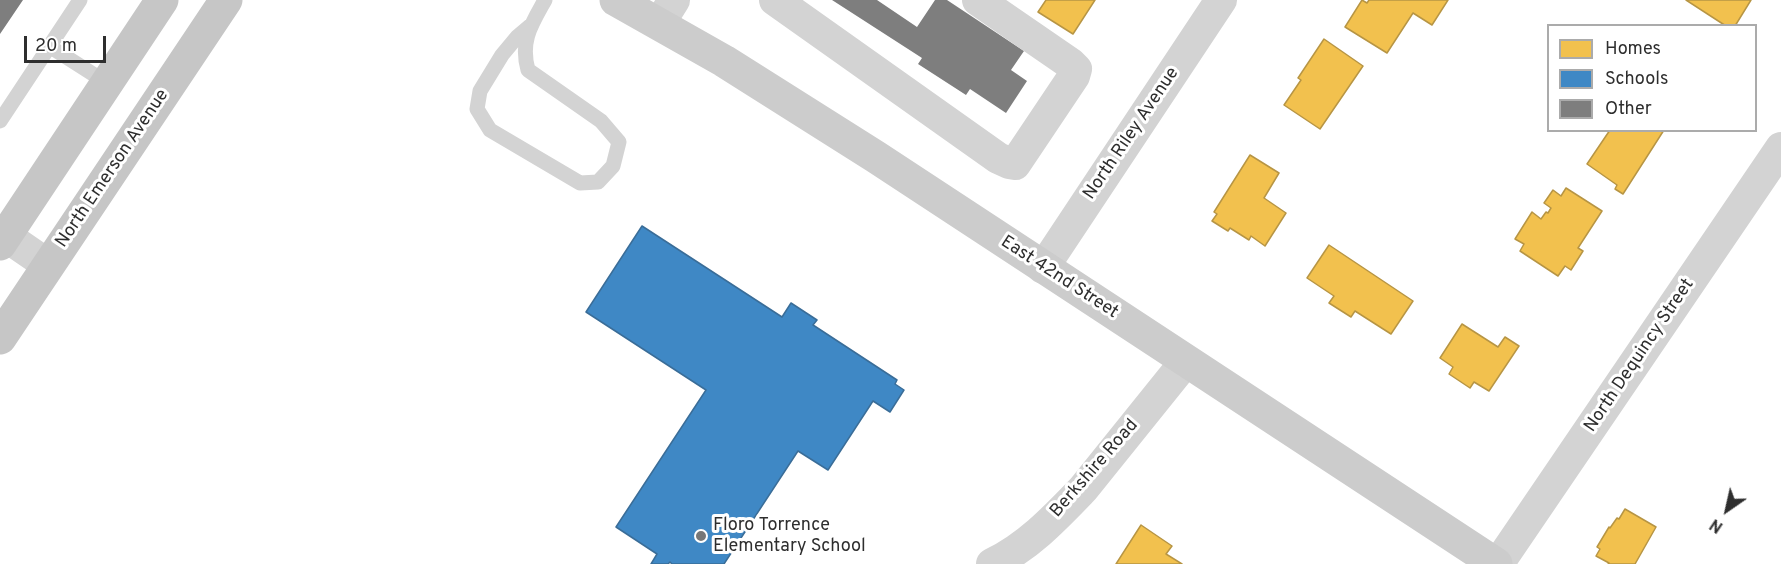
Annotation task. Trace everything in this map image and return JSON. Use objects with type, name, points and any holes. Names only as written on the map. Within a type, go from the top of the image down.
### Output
[{"type":"main road","points":[[2,237],[162,0]]},
{"type":"main road","name":"North Emerson Avenue","points":[[0,338],[226,0]]},
{"type":"street","name":"East 42nd Street","points":[[616,0],[666,12],[724,61],[876,157],[1497,564]]},
{"type":"street","points":[[775,0],[998,158],[1015,164],[1076,69],[978,0]]},
{"type":"street","name":"North Riley Avenue","points":[[1043,268],[1221,0]]},
{"type":"street","name":"North Dequincy Street","points":[[1497,564],[1781,148]]},
{"type":"street","points":[[2,237],[48,265]]},
{"type":"street","name":"Berkshire Road","points":[[992,564],[1009,555],[1030,539],[1065,507],[1186,361]]},
{"type":"lane","points":[[0,121],[80,0]]},
{"type":"lane","points":[[530,26],[502,55],[480,91],[477,109],[490,130],[580,183],[598,182],[613,166],[619,142],[601,121],[528,70],[524,55],[530,26],[545,0]]},
{"type":"lane","points":[[50,46],[107,83]]},
{"type":"building: Homes","points":[[1046,0],[1095,0],[1073,34],[1038,12]]},
{"type":"building: Homes","points":[[1362,0],[1367,3],[1369,0],[1448,0],[1432,25],[1413,13],[1387,53],[1345,27]]},
{"type":"building: Homes","points":[[1686,0],[1751,0],[1736,24],[1723,24]]},
{"type":"building: Homes","points":[[1324,39],[1363,66],[1320,129],[1284,105],[1301,80],[1298,78]]},
{"type":"building: Homes","points":[[1609,132],[1663,132],[1623,194],[1615,189],[1617,185],[1587,164]]},
{"type":"building: Homes","points":[[1250,155],[1279,173],[1264,198],[1286,213],[1265,246],[1251,236],[1249,240],[1230,228],[1228,231],[1212,221],[1217,214],[1214,212]]},
{"type":"building: Homes","points":[[1566,188],[1602,211],[1578,248],[1583,251],[1571,270],[1565,266],[1558,276],[1520,251],[1524,244],[1515,239],[1532,212],[1541,219],[1546,212],[1548,213],[1551,208],[1544,203],[1553,190],[1561,196]]},
{"type":"building: Homes","points":[[1329,245],[1413,301],[1391,334],[1355,311],[1351,317],[1329,303],[1334,296],[1307,278]]},
{"type":"building: Homes","points":[[1462,324],[1498,347],[1505,337],[1519,346],[1489,391],[1474,382],[1470,388],[1449,374],[1453,367],[1440,358]]},
{"type":"building: Homes","points":[[1625,509],[1656,527],[1635,564],[1608,564],[1596,556],[1600,549],[1597,547],[1609,527],[1617,518],[1619,519]]},
{"type":"building: Homes","points":[[1141,525],[1172,546],[1166,554],[1182,564],[1116,564]]},
{"type":"building: Schools","points":[[642,226],[782,317],[791,303],[817,320],[813,325],[897,380],[895,384],[904,390],[890,412],[873,401],[828,470],[798,451],[724,564],[672,564],[670,562],[651,564],[657,554],[616,527],[706,390],[586,312]]},
{"type":"building: Other","points":[[0,0],[23,0],[0,34]]},
{"type":"building: Other","points":[[832,0],[877,0],[917,27],[935,0],[947,0],[1024,51],[1011,70],[1027,81],[1006,113],[970,89],[966,95],[918,64],[922,58]]},
{"type":"place","name":"Floro Torrence Elementary School","points":[[701,536]]}]
